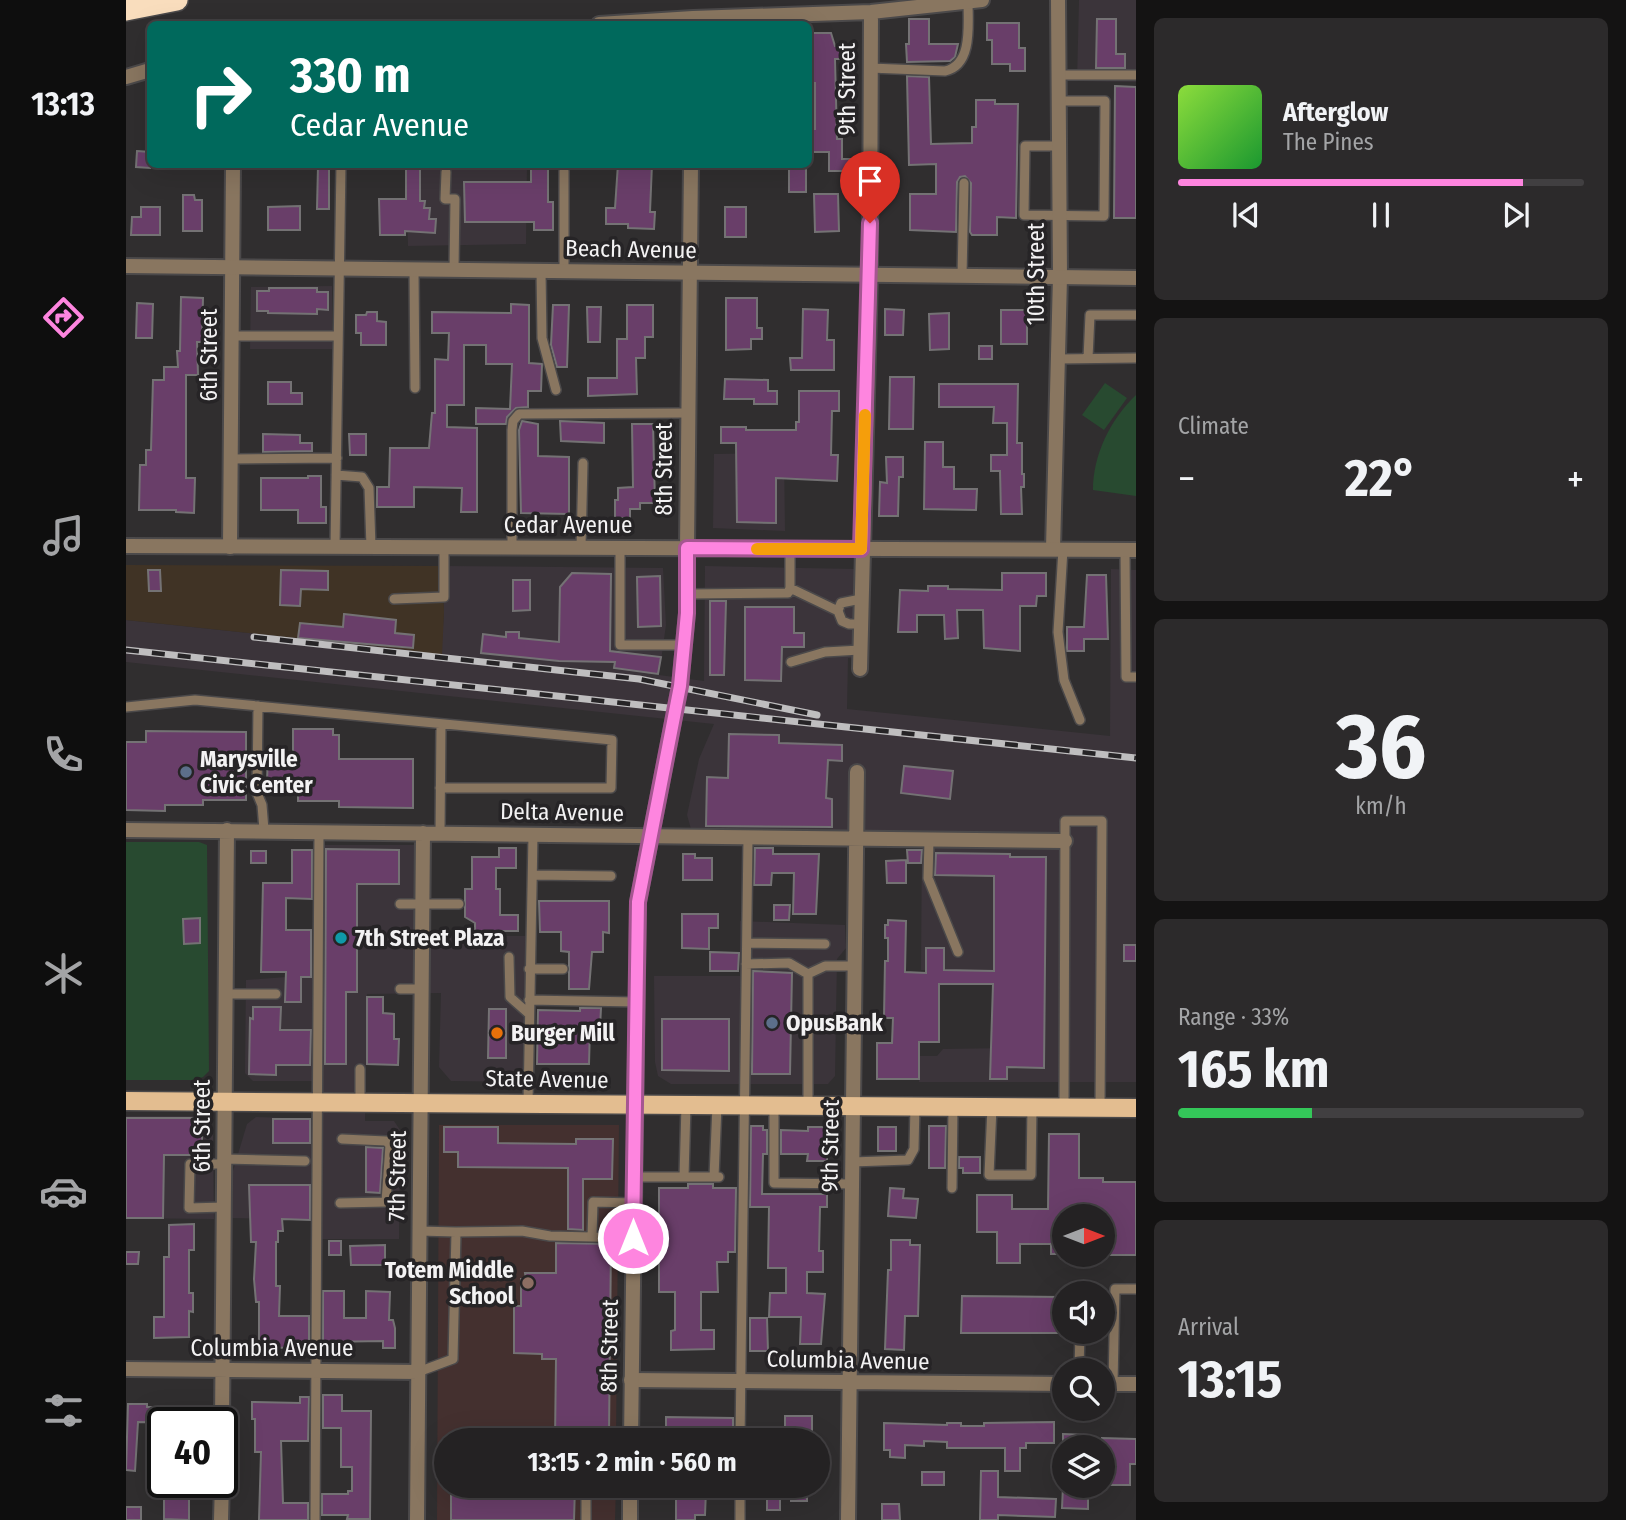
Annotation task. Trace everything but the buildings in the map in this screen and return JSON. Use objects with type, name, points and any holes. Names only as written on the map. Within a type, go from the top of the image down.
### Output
[{"type":"highway","points":[[126,10],[177,0]]},
{"type":"main road","name":"State Avenue","points":[[126,1101],[1136,1108]]},
{"type":"street","name":"10th Street","points":[[1058,0],[1058,549]]},
{"type":"street","points":[[693,21],[870,12],[975,1]]},
{"type":"street","name":"9th Street","points":[[860,669],[870,275],[870,12]]},
{"type":"street","points":[[126,79],[147,71]]},
{"type":"street","name":"6th Street","points":[[230,547],[233,168]]},
{"type":"street","name":"8th Street","points":[[628,1428],[638,902],[680,686],[687,594],[691,168]]},
{"type":"street","name":"Beach Avenue","points":[[126,266],[1136,278]]},
{"type":"street","name":"Cedar Avenue","points":[[126,546],[1130,550]]},
{"type":"street","name":"9th Street","points":[[848,1520],[857,772]]},
{"type":"street","name":"Delta Avenue","points":[[126,830],[1065,841]]},
{"type":"street","name":"6th Street","points":[[222,1407],[227,830]]},
{"type":"street","name":"7th Street","points":[[416,1520],[424,833]]},
{"type":"street","name":"Columbia Avenue","points":[[126,1369],[418,1372]]},
{"type":"street","name":"Columbia Avenue","points":[[631,1380],[1052,1384]]},
{"type":"street","points":[[1115,1384],[1136,1384]]},
{"type":"street","points":[[221,1520],[222,1498]]},
{"type":"street","points":[[630,1498],[630,1520]]},
{"type":"lane","points":[[870,68],[953,69],[960,64],[975,1]]},
{"type":"lane","points":[[1058,75],[1136,75]]},
{"type":"lane","points":[[1059,102],[1105,100],[1104,216],[1024,215],[1025,146],[1059,146]]},
{"type":"lane","points":[[335,547],[341,168]]},
{"type":"lane","points":[[564,171],[564,271]]},
{"type":"lane","points":[[446,172],[445,199],[455,199],[454,270]]},
{"type":"lane","points":[[962,276],[964,183]]},
{"type":"lane","points":[[414,270],[415,388]]},
{"type":"lane","points":[[541,271],[542,338],[556,390]]},
{"type":"lane","points":[[1088,359],[1090,315],[1136,316]]},
{"type":"lane","points":[[232,335],[338,336]]},
{"type":"lane","points":[[1058,359],[1136,358]]},
{"type":"lane","points":[[512,547],[512,430],[513,422],[519,414],[687,412]]},
{"type":"lane","points":[[231,458],[337,458]]},
{"type":"lane","points":[[581,548],[583,463]]},
{"type":"lane","points":[[336,475],[362,477],[369,488],[371,547]]},
{"type":"lane","points":[[394,599],[444,597],[444,547]]},
{"type":"lane","points":[[620,548],[620,645],[684,645]]},
{"type":"lane","points":[[687,594],[788,593],[790,549]]},
{"type":"lane","points":[[1058,549],[1058,632],[1064,680],[1080,720]]},
{"type":"lane","points":[[1130,550],[1126,677],[1136,677]]},
{"type":"lane","points":[[790,588],[838,611]]},
{"type":"lane","points":[[860,624],[842,621],[838,611],[841,603],[861,600]]},
{"type":"lane","points":[[791,662],[825,652],[860,650]]},
{"type":"lane","points":[[126,707],[195,700],[612,740],[611,788],[440,788]]},
{"type":"lane","points":[[258,706],[257,793],[262,805],[264,830]]},
{"type":"lane","points":[[440,833],[441,725]]},
{"type":"lane","points":[[1064,1107],[1065,821],[1102,821],[1100,1107]]},
{"type":"lane","points":[[315,1520],[319,831]]},
{"type":"lane","points":[[528,1103],[533,835]]},
{"type":"lane","points":[[740,1428],[745,1078],[749,1067],[751,1020],[746,997],[747,838]]},
{"type":"lane","points":[[929,840],[928,878],[958,952]]},
{"type":"lane","points":[[533,875],[611,876]]},
{"type":"lane","points":[[400,904],[459,904]]},
{"type":"lane","points":[[747,943],[825,944]]},
{"type":"lane","points":[[509,957],[510,998],[528,1013]]},
{"type":"lane","points":[[746,964],[789,963],[808,974]]},
{"type":"lane","points":[[808,974],[825,965],[855,966]]},
{"type":"lane","points":[[529,969],[563,969]]},
{"type":"lane","points":[[808,974],[808,1105]]},
{"type":"lane","points":[[400,989],[422,989]]},
{"type":"lane","points":[[226,995],[276,994]]},
{"type":"lane","points":[[529,1000],[636,1002]]},
{"type":"lane","points":[[360,1069],[360,1102]]},
{"type":"lane","points":[[684,1177],[686,1105]]},
{"type":"lane","points":[[633,1177],[717,1177],[717,1105]]},
{"type":"lane","points":[[774,1105],[774,1183],[852,1184]]},
{"type":"lane","points":[[852,1162],[908,1160],[914,1149],[915,1106]]},
{"type":"lane","points":[[952,1188],[953,1106]]},
{"type":"lane","points":[[992,1107],[989,1175],[1031,1175],[1032,1107]]},
{"type":"lane","points":[[340,1203],[386,1202],[390,1145],[386,1141],[342,1139]]},
{"type":"lane","points":[[224,1207],[189,1208],[190,1164],[224,1161],[305,1161]]},
{"type":"lane","points":[[592,1237],[593,1202],[633,1203]]},
{"type":"lane","points":[[419,1231],[522,1231],[550,1236],[633,1238]]},
{"type":"lane","points":[[418,1372],[453,1359],[456,1231]]},
{"type":"lane","points":[[1110,1358],[1115,1289],[1136,1289]]},
{"type":"lane","points":[[586,1498],[586,1520]]},
{"type":"lane","points":[[740,1498],[740,1520]]},
{"type":"shaded area","points":[[1079,0],[1136,0],[1136,82],[1077,81]]},
{"type":"shaded area","points":[[406,168],[527,168],[526,244],[408,246]]},
{"type":"shaded area","points":[[332,286],[332,349],[250,349],[251,287]]},
{"type":"shaded area","points":[[784,453],[785,531],[713,528],[714,454]]},
{"type":"shaded area","points":[[126,565],[442,566],[442,655],[126,620]]},
{"type":"shaded area","points":[[442,566],[663,568],[666,625],[659,675],[704,681],[705,566],[856,569],[856,659],[848,658],[847,709],[1110,736],[1111,569],[1136,570],[1136,1082],[919,1082],[919,1056],[937,1056],[943,1049],[1008,1048],[1009,972],[921,970],[922,832],[691,829],[687,815],[699,759],[714,724],[126,662],[126,620],[441,655],[444,612]]},
{"type":"shaded area","points":[[323,845],[418,845],[418,936],[527,936],[524,1082],[451,1081],[439,1067],[441,993],[367,994],[365,1121],[394,1121],[400,1130],[399,1239],[319,1239]]},
{"type":"shaded area","points":[[740,921],[845,925],[846,948],[837,959],[835,1076],[828,1084],[671,1084],[658,1076],[655,1062],[654,976],[740,976]]},
{"type":"shaded area","points":[[317,978],[317,1081],[253,1081],[245,1073],[246,980]]},
{"type":"shaded area","points":[[126,1116],[207,1118],[213,1135],[214,1219],[126,1218]]},
{"type":"shaded area","points":[[256,1117],[312,1119],[311,1220],[232,1218],[233,1171],[247,1124]]},
{"type":"shaded area","name":"Totem Middle School","points":[[439,1125],[619,1125],[616,1428],[437,1428]]},
{"type":"shaded area","name":"Totem Middle School","points":[[437,1498],[616,1498],[615,1520],[437,1520]]},
{"type":"green space","points":[[1105,383],[1127,398],[1104,430],[1082,415]]},
{"type":"green space","points":[[1136,395],[1136,496],[1093,490],[1096,464],[1105,439],[1118,415]]},
{"type":"green space","points":[[126,842],[199,842],[207,845],[209,1071],[196,1080],[126,1080]]},
{"type":"railway","points":[[254,637],[639,679],[817,715]]},
{"type":"railway","points":[[126,650],[1136,758]]},
{"type":"slow traffic","points":[[757,549],[861,549],[865,415]]},
{"type":"place","name":"Marysville Civic Center","points":[[186,772]]},
{"type":"place","name":"7th Street Plaza","points":[[341,938]]},
{"type":"place","name":"OpusBank","points":[[772,1023]]},
{"type":"place","name":"Burger Mill","points":[[497,1033]]},
{"type":"place","name":"Totem Middle School","points":[[528,1283]]},
{"type":"route","points":[[633,1238],[638,902],[680,686],[687,613],[687,548],[861,549],[870,223]]}]
